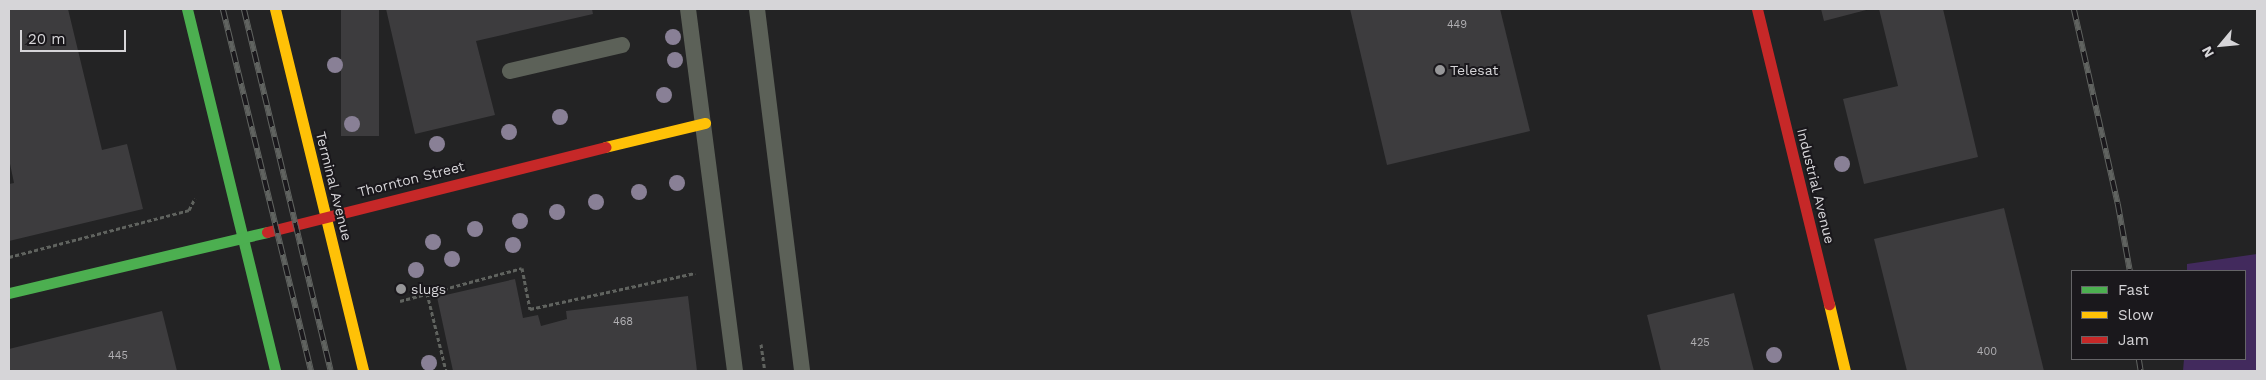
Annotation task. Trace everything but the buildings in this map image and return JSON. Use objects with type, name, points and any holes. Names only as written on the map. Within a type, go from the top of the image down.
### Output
[{"type":"street","points":[[187,9],[275,371]]},
{"type":"street","name":"Terminal Avenue","points":[[275,9],[363,371]]},
{"type":"street","name":"Industrial Avenue","points":[[1757,9],[1845,371]]},
{"type":"street","name":"Thornton Street","points":[[9,293],[243,239],[326,216],[704,123]]},
{"type":"lane","points":[[688,9],[736,371]]},
{"type":"lane","points":[[757,9],[802,371]]},
{"type":"lane","points":[[510,71],[622,45]]},
{"type":"path","points":[[9,256],[188,210],[195,198]]},
{"type":"path","points":[[400,301],[522,268],[530,308],[723,268]]},
{"type":"path","points":[[427,293],[446,371]]},
{"type":"shaded area","points":[[2257,254],[2257,371],[2183,371],[2184,360],[2246,360],[2246,270],[2187,270],[2187,264]]},
{"type":"railway","points":[[223,9],[311,371]]},
{"type":"railway","points":[[244,9],[331,371]]},
{"type":"railway","points":[[2074,9],[2118,204],[2130,270]]},
{"type":"railway","points":[[2139,360],[2141,371]]},
{"type":"traffic: fast","points":[[187,9],[275,371]]},
{"type":"traffic: fast","points":[[9,293],[267,232]]},
{"type":"traffic: slow","points":[[275,9],[363,371]]},
{"type":"traffic: slow","points":[[605,147],[705,123]]},
{"type":"traffic: slow","points":[[1829,304],[1845,371]]},
{"type":"traffic: jam","points":[[1757,9],[1829,304]]},
{"type":"traffic: jam","points":[[267,232],[605,147]]},
{"type":"place","name":"Telesat","points":[[1440,70]]},
{"type":"place","name":"slugs","points":[[401,289]]}]
